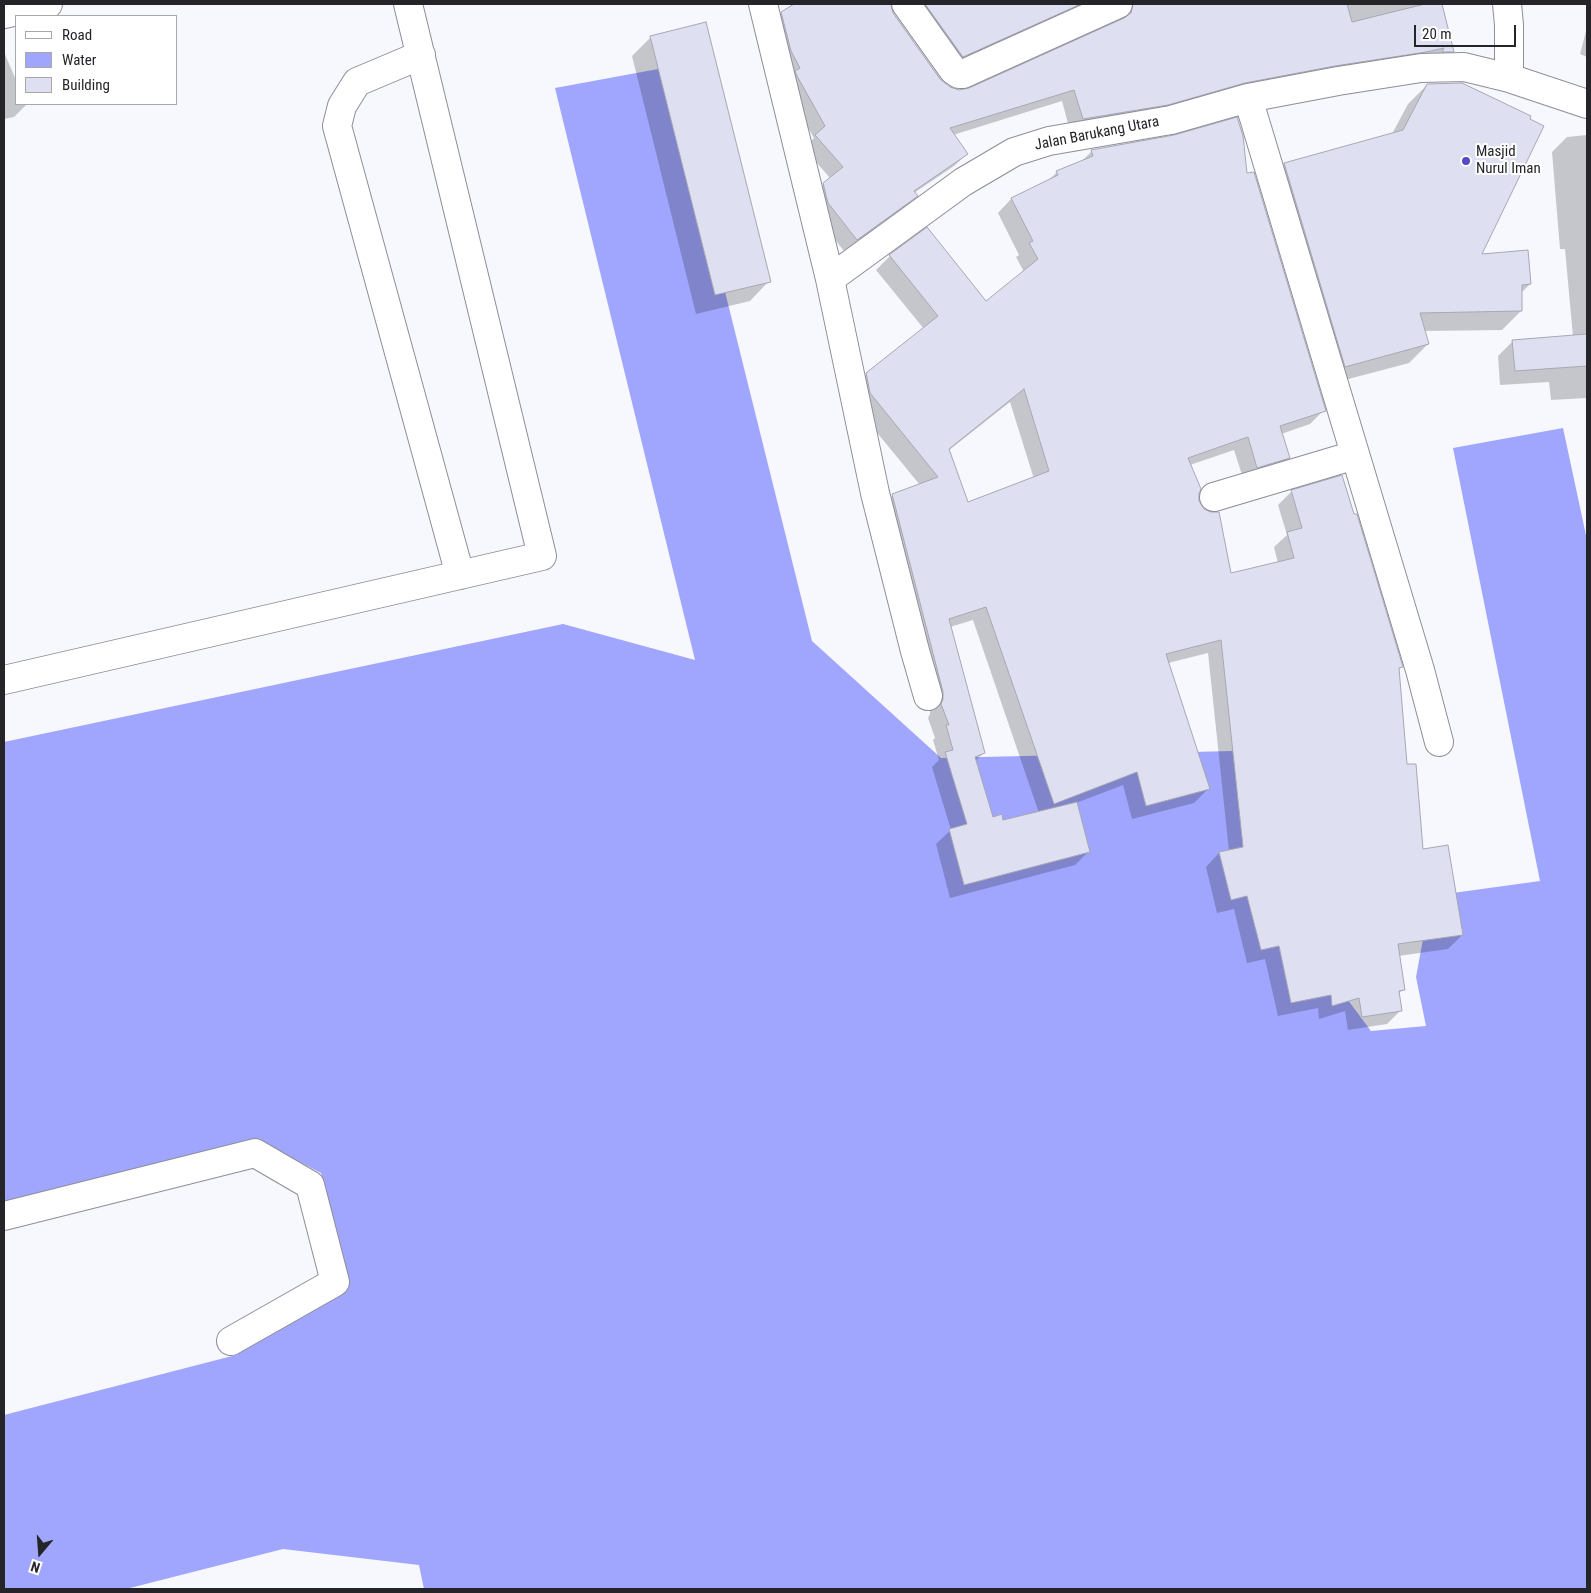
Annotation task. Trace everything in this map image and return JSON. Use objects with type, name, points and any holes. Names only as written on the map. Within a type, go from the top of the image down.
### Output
[{"type":"street","points":[[4,14],[48,4]]},
{"type":"street","points":[[4,680],[542,556],[408,4]]},
{"type":"street","points":[[906,4],[953,70],[959,74],[963,74],[1118,4]]},
{"type":"street","points":[[1506,4],[1509,25],[1509,78]]},
{"type":"street","points":[[768,6],[830,279],[875,492],[928,696]]},
{"type":"street","points":[[421,55],[356,82],[342,106],[338,126],[460,575]]},
{"type":"street","name":"Jalan Barukang Utara","points":[[830,279],[962,182],[1014,152],[1049,141],[1171,120],[1248,98],[1421,68],[1464,67],[1509,78],[1587,104]]},
{"type":"street","points":[[1248,98],[1440,742]]},
{"type":"street","points":[[1214,497],[1355,455]]},
{"type":"street","points":[[4,1216],[255,1153],[310,1185],[335,1282],[231,1341]]},
{"type":"water","points":[[669,67],[812,641],[941,758],[1274,750],[1327,972],[1371,1031],[1426,1026],[1416,977],[1431,896],[1540,881],[1453,448],[1563,428],[1587,540],[1587,1589],[424,1589],[419,1565],[283,1549],[126,1589],[4,1589],[4,1415],[236,1355],[346,1286],[321,1173],[255,1139],[4,1203],[4,742],[563,624],[695,660],[555,88]]},
{"type":"building","points":[[794,4],[891,4],[893,13],[940,79],[950,87],[959,90],[969,88],[1124,18],[1131,13],[1133,4],[1347,4],[1352,22],[1425,4],[1442,4],[1454,52],[1442,52],[1444,48],[1335,66],[1245,83],[1168,105],[1083,119],[1074,90],[950,128],[968,154],[914,191],[918,196],[857,240],[828,203],[823,183],[843,167],[815,135],[825,126],[795,71],[800,68],[791,51],[781,12]]},
{"type":"building","points":[[925,4],[1081,4],[963,57]]},
{"type":"building","points":[[706,22],[771,282],[715,295],[650,36]]},
{"type":"building","points":[[1462,83],[1531,116],[1530,119],[1544,126],[1482,254],[1528,250],[1531,284],[1522,285],[1522,311],[1420,313],[1429,344],[1345,367],[1284,163],[1403,130],[1427,84]]},
{"type":"building","points":[[1237,117],[1243,136],[1247,173],[1254,172],[1326,411],[1280,426],[1290,458],[1257,468],[1248,437],[1188,458],[1201,489],[1199,501],[1204,509],[1211,512],[1219,512],[1231,573],[1294,558],[1287,532],[1302,528],[1291,490],[1342,475],[1354,514],[1357,514],[1403,667],[1399,668],[1407,764],[1416,764],[1423,849],[1448,845],[1463,935],[1398,944],[1405,990],[1399,991],[1402,1011],[1362,1017],[1359,998],[1332,1006],[1331,995],[1291,1003],[1279,946],[1261,950],[1247,896],[1231,900],[1219,852],[1243,847],[1221,640],[1166,654],[1210,789],[1146,806],[1137,772],[1054,804],[986,607],[949,619],[985,753],[975,757],[993,817],[1002,814],[1003,820],[1077,802],[1090,852],[964,885],[949,829],[967,824],[945,752],[953,750],[946,725],[949,725],[941,704],[943,692],[892,494],[938,477],[870,393],[866,373],[938,316],[889,255],[927,227],[986,301],[1038,259],[1029,243],[1033,241],[1011,198],[1058,175],[1056,171],[1093,156],[1091,150],[1174,135]],"holes":[[[1024,389],[1049,471],[968,502],[949,449]]]},
{"type":"building","points":[[1587,334],[1587,366],[1515,371],[1512,340]]},
{"type":"place","name":"Masjid Nurul Iman","points":[[1466,161]]}]
